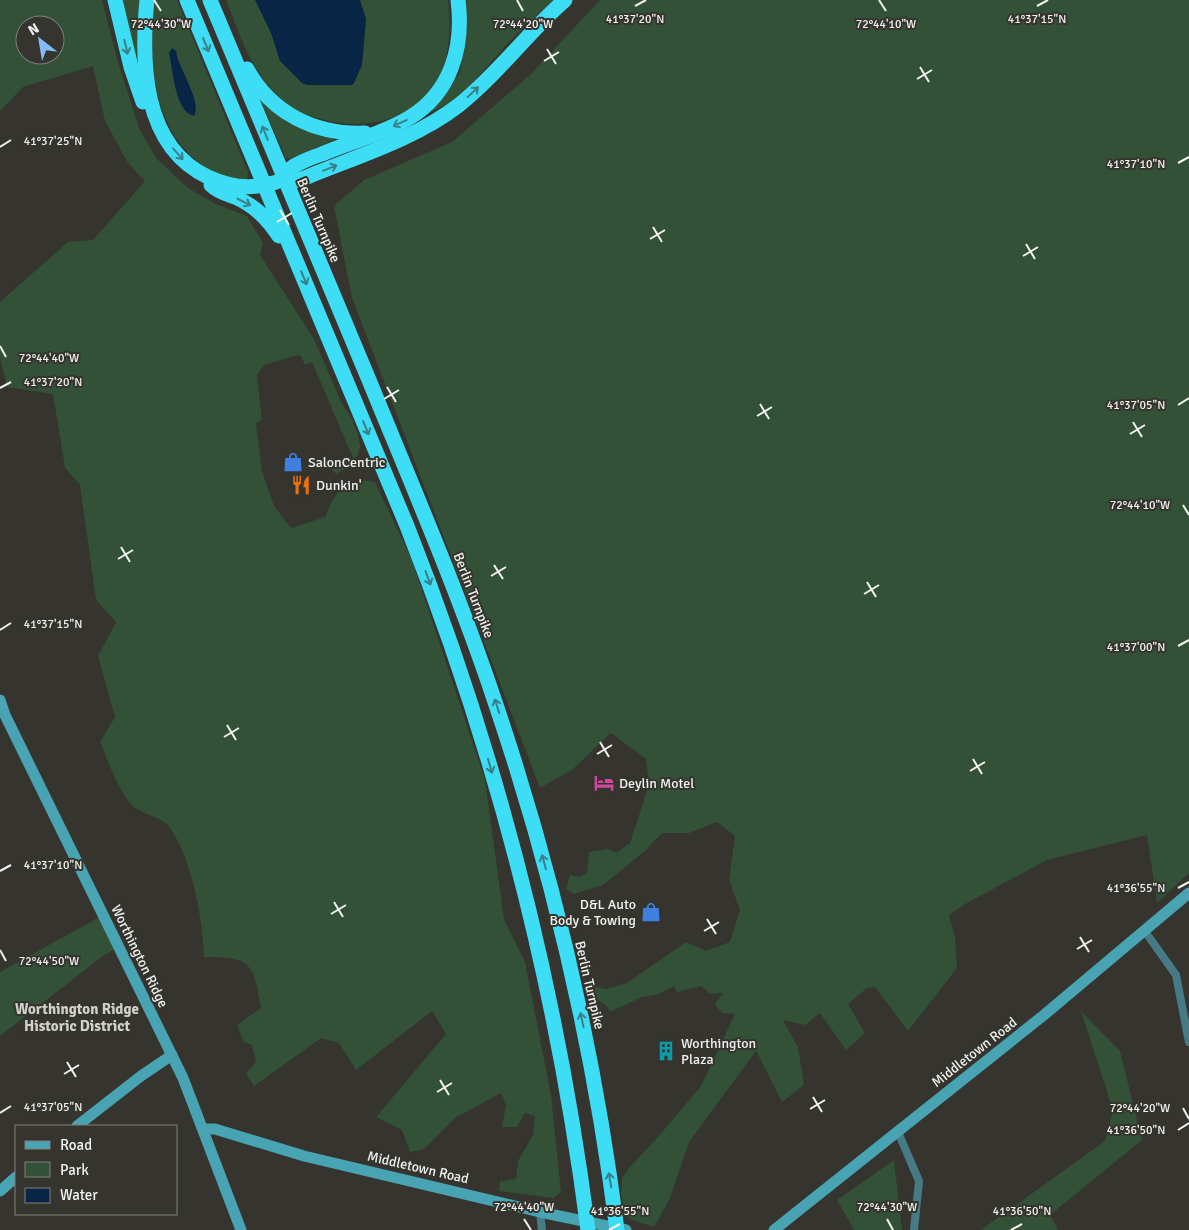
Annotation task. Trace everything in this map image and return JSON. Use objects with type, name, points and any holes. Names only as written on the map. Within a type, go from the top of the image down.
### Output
[{"type":"highway","points":[[115,0],[131,67],[143,104],[160,125],[178,155],[205,175],[216,190],[244,202],[261,213],[295,257]]},
{"type":"highway","points":[[147,0],[144,34],[145,73],[149,95],[160,125]]},
{"type":"highway","points":[[187,0],[425,570],[456,656],[484,745],[521,879],[568,1105],[587,1225]]},
{"type":"highway","name":"Berlin Turnpike","points":[[210,0],[444,564],[494,696],[544,864],[578,1002],[620,1229]]},
{"type":"highway","points":[[284,178],[287,172],[297,164],[409,118],[429,103],[442,88],[454,63],[458,48],[458,0]]},
{"type":"highway","points":[[205,175],[234,185],[264,185],[284,178],[295,181],[408,135],[440,118],[474,92],[565,0]]},
{"type":"highway","points":[[227,40],[260,90],[284,112],[303,122],[330,131],[354,134],[376,133]]},
{"type":"street","name":"Worthington Ridge","points":[[0,700],[8,722],[172,1055],[204,1129],[242,1230]]},
{"type":"street","name":"Middletown Road","points":[[774,1230],[1044,1015],[1189,893]]},
{"type":"street","points":[[1144,930],[1176,974],[1189,1042]]},
{"type":"street","points":[[78,1125],[141,1076],[172,1055]]},
{"type":"street","name":"Middletown Road","points":[[204,1129],[215,1129],[297,1154],[587,1225],[620,1229]]},
{"type":"street","points":[[898,1132],[920,1181],[914,1230]]},
{"type":"street","points":[[0,1190],[15,1178]]},
{"type":"street","points":[[540,1212],[542,1230]]},
{"type":"green space","points":[[0,0],[102,0],[118,62],[139,128],[156,158],[188,188],[216,204],[247,216],[263,243],[260,255],[314,339],[341,402],[352,419],[358,434],[360,447],[358,455],[348,467],[336,474],[332,469],[353,458],[312,362],[305,365],[301,356],[298,355],[264,365],[257,375],[262,420],[256,423],[262,471],[274,506],[291,528],[325,517],[338,493],[349,484],[356,481],[375,482],[412,560],[485,780],[504,919],[525,962],[551,1095],[561,1192],[554,1198],[499,1191],[500,1181],[516,1179],[518,1161],[533,1135],[535,1116],[525,1113],[517,1127],[502,1127],[506,1105],[501,1093],[455,1118],[424,1149],[410,1152],[402,1130],[376,1117],[446,1034],[432,1011],[356,1070],[339,1043],[321,1038],[254,1086],[246,1073],[256,1062],[252,1045],[244,1042],[237,1025],[261,1008],[252,972],[241,961],[220,957],[204,957],[199,908],[195,890],[178,841],[166,824],[140,811],[131,804],[126,798],[106,758],[100,742],[115,717],[98,656],[116,622],[96,600],[80,485],[65,468],[53,394],[7,387],[0,358],[0,302],[68,242],[93,240],[145,181],[128,163],[105,121],[93,66],[23,87],[0,111]]},
{"type":"green space","points":[[122,0],[141,0],[137,74]]},
{"type":"green space","points":[[155,0],[177,0],[248,172],[247,179],[227,177],[203,166],[182,146],[170,128],[156,88],[153,66],[152,44]]},
{"type":"green space","points":[[226,0],[448,0],[449,40],[443,70],[430,92],[419,103],[406,112],[392,118],[360,124],[344,123],[329,121],[299,112],[273,92],[256,68]]},
{"type":"green space","points":[[464,0],[554,0],[509,42],[459,98],[430,113],[460,72],[466,31]]},
{"type":"green space","points":[[600,0],[1189,0],[1189,873],[1157,903],[1147,835],[1047,860],[967,903],[949,915],[955,937],[957,968],[908,1031],[875,987],[867,988],[848,1004],[865,1033],[846,1050],[820,1013],[805,1025],[783,1020],[798,1047],[804,1085],[782,1102],[756,1051],[689,1142],[670,1198],[654,1227],[632,1220],[625,1215],[621,1194],[622,1178],[701,1086],[735,1014],[722,1013],[715,1004],[723,993],[710,994],[701,986],[677,992],[674,986],[656,995],[642,997],[610,1012],[606,1005],[593,998],[591,986],[607,989],[627,983],[686,942],[706,951],[730,942],[740,910],[729,880],[735,836],[717,822],[689,833],[662,833],[645,851],[603,885],[574,894],[566,889],[570,875],[579,877],[587,873],[589,852],[608,849],[616,853],[630,843],[649,785],[646,759],[611,733],[572,770],[540,788],[352,298],[334,206],[364,180],[452,142],[532,73]]},
{"type":"green space","points":[[259,98],[333,136],[334,140],[290,159],[286,158]]},
{"type":"green space","points":[[107,913],[122,946],[104,955],[0,1036],[0,972]]},
{"type":"green space","points":[[1081,1011],[1120,1051],[1142,1140],[1050,1215],[1058,1230],[981,1230],[1105,1141],[1113,1110]]},
{"type":"green space","points":[[894,1160],[902,1230],[854,1230],[837,1200]]},
{"type":"water","points":[[255,0],[360,0],[366,19],[362,65],[354,83],[352,85],[308,85],[302,83],[280,61],[271,33]]},
{"type":"water","points":[[172,48],[176,51],[193,94],[196,110],[194,116],[188,113],[179,99],[169,53]]},
{"type":"place","name":"SalonCentric","points":[[293,462]]},
{"type":"place","name":"Dunkin'","points":[[301,485]]},
{"type":"place","name":"Deylin Motel","points":[[604,783]]},
{"type":"place","name":"D&L Auto Body & Towing","points":[[651,912]]},
{"type":"place","name":"Worthington Plaza","points":[[666,1051]]},
{"type":"district","name":"Worthington Ridge Historic District","points":[[77,1018]]}]
